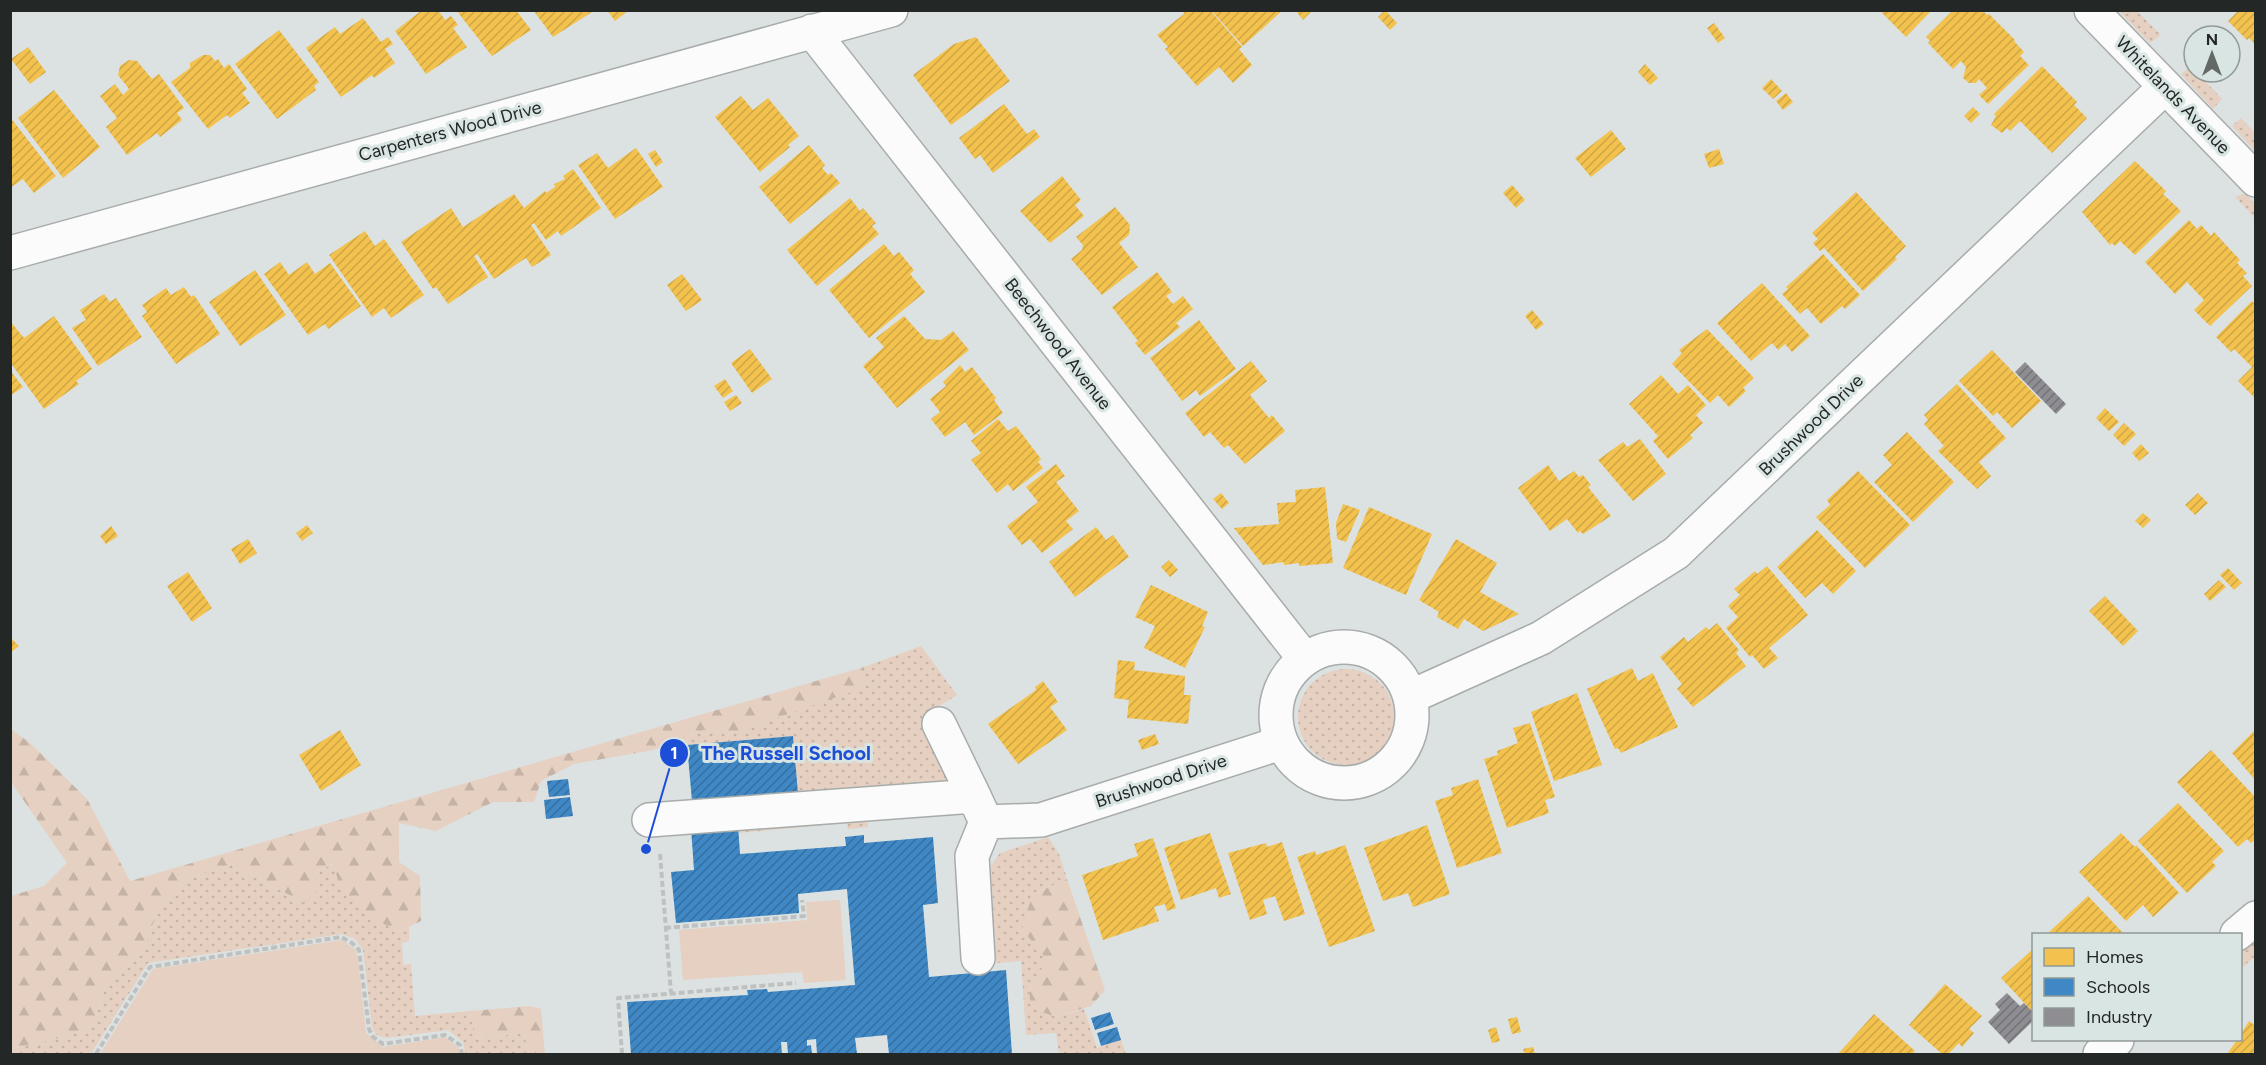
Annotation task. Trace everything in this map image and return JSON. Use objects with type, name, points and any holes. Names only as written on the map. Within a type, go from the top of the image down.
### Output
[{"type":"street","name":"Carpenters Wood Drive","points":[[10,253],[891,10]]},
{"type":"street","name":"Whitelands Avenue","points":[[2091,10],[2256,180]]},
{"type":"street","name":"Beechwood Avenue","points":[[812,31],[1304,658]]},
{"type":"street","name":"Brushwood Drive","points":[[1410,697],[1541,638],[1676,553],[2165,87]]},
{"type":"street","points":[[1349,647],[1369,652],[1388,663],[1401,678],[1410,697],[1413,719],[1407,742],[1395,761],[1378,775],[1356,783],[1333,783],[1312,776],[1294,762],[1281,743],[1276,724],[1276,704],[1282,686],[1304,658],[1328,649],[1349,647]]},
{"type":"street","points":[[939,724],[980,809],[972,856],[978,958]]},
{"type":"street","name":"Brushwood Drive","points":[[653,820],[980,809],[1041,820],[1281,743]]},
{"type":"street","points":[[2238,933],[2256,918]]},
{"type":"street","points":[[2100,1054],[2116,1041]]},
{"type":"path","points":[[653,820],[671,993]]},
{"type":"path","points":[[665,927],[804,916],[802,900]]},
{"type":"path","points":[[96,1054],[150,967],[341,937],[352,943],[359,951],[369,1029],[374,1037],[383,1044],[445,1035],[460,1045],[462,1054]]},
{"type":"path","points":[[622,1054],[618,998],[796,982]]},
{"type":"green space","points":[[2119,11],[2137,11],[2161,35],[2150,43]]},
{"type":"green space","points":[[2190,84],[2208,84],[2222,99],[2213,109]]},
{"type":"green space","points":[[2241,118],[2255,133],[2255,151],[2232,126]]},
{"type":"green space","points":[[2245,193],[2255,204],[2255,218],[2235,197]]},
{"type":"green space","points":[[921,646],[957,695],[924,715],[950,791],[798,793],[793,736],[687,745],[683,738],[706,729],[727,735],[865,687],[864,667]]},
{"type":"green space","points":[[864,667],[866,687],[727,735],[706,729],[653,750],[574,764],[541,781],[534,802],[493,802],[436,831],[399,823],[399,862],[420,876],[421,921],[398,932],[363,912],[340,886],[333,864],[315,872],[318,889],[305,903],[231,865],[185,879],[157,912],[143,952],[105,987],[92,1027],[64,1037],[11,1049],[11,896],[44,886],[67,863],[11,782],[11,729],[30,743],[87,799],[130,881]]},
{"type":"green space","points":[[1346,669],[1364,673],[1380,683],[1390,699],[1394,717],[1390,735],[1380,751],[1364,761],[1346,765],[1328,761],[1312,751],[1302,735],[1298,717],[1302,699],[1312,683],[1328,673]]},
{"type":"green space","points":[[867,814],[868,827],[848,829],[847,823],[739,833],[738,825]]},
{"type":"green space","points":[[1048,837],[1059,854],[1067,879],[1032,895],[1047,960],[1029,990],[1056,1017],[1084,1009],[1097,1048],[1121,1039],[1126,1054],[1059,1054],[1056,1033],[1026,1035],[1021,961],[996,963],[991,866],[1000,853]]},
{"type":"green space","points":[[334,864],[340,886],[398,932],[409,927],[409,941],[402,943],[403,965],[411,964],[415,1016],[470,1011],[476,1039],[525,1033],[527,1054],[465,1054],[463,1042],[448,1030],[386,1038],[376,1035],[372,1027],[363,950],[355,939],[342,934],[148,963],[91,1054],[11,1054],[11,1049],[64,1037],[92,1027],[105,987],[143,952],[157,912],[185,879],[231,865],[305,903],[314,872]]},
{"type":"green space","points":[[1067,879],[1105,990],[1091,1006],[1056,1017],[1031,1008],[1029,990],[1047,960],[1022,929],[1032,895]]},
{"type":"green space","points":[[840,900],[846,980],[804,983],[802,972],[683,980],[679,930],[807,920],[806,902]]},
{"type":"green space","points":[[342,940],[355,949],[358,959],[366,1033],[383,1047],[445,1037],[459,1048],[460,1054],[100,1054],[153,969]]},
{"type":"green space","points":[[2255,940],[2255,956],[2242,968],[2242,951]]},
{"type":"green space","points":[[530,1006],[541,1009],[545,1054],[527,1054],[525,1033],[475,1039],[470,1011]]},
{"type":"building: Homes","points":[[422,10],[438,10],[445,20],[451,16],[458,25],[453,28],[467,47],[426,74],[395,31]]},
{"type":"building: Homes","points":[[456,10],[516,10],[531,30],[492,56]]},
{"type":"building: Homes","points":[[533,10],[595,10],[553,37]]},
{"type":"building: Homes","points":[[607,10],[629,10],[615,21]]},
{"type":"building: Homes","points":[[1183,10],[1210,10],[1242,47],[1239,49],[1252,65],[1233,83],[1219,67],[1197,86],[1165,49],[1168,47],[1157,35],[1184,14]]},
{"type":"building: Homes","points":[[1211,10],[1283,10],[1243,46]]},
{"type":"building: Homes","points":[[1295,10],[1313,10],[1303,20]]},
{"type":"building: Homes","points":[[1385,10],[1397,23],[1390,30],[1378,17]]},
{"type":"building: Homes","points":[[1879,10],[1932,10],[1906,37]]},
{"type":"building: Homes","points":[[1953,10],[1982,10],[1987,15],[1989,14],[2015,40],[2024,52],[2020,56],[2029,65],[1988,104],[1979,95],[1987,88],[1979,79],[1976,83],[1969,83],[1963,78],[1966,67],[1961,61],[1953,69],[1928,43],[1930,41],[1926,37]]},
{"type":"building: Homes","points":[[2239,10],[2256,10],[2256,45],[2242,35],[2242,24],[2231,24],[2228,21]]},
{"type":"building: Homes","points":[[363,18],[381,42],[388,37],[393,44],[385,49],[395,63],[374,78],[372,75],[341,97],[306,48],[335,27],[340,34]]},
{"type":"building: Homes","points":[[1714,23],[1725,38],[1718,43],[1707,28]]},
{"type":"building: Homes","points":[[279,30],[319,82],[314,86],[316,90],[277,119],[235,64]]},
{"type":"building: Homes","points":[[976,37],[1010,81],[951,125],[913,75],[954,44]]},
{"type":"building: Homes","points":[[28,47],[46,72],[30,84],[11,59]]},
{"type":"building: Homes","points":[[203,55],[210,55],[215,61],[218,59],[224,68],[229,64],[247,89],[242,93],[250,103],[230,118],[227,115],[208,129],[171,82],[190,68],[190,63]]},
{"type":"building: Homes","points":[[129,60],[137,61],[152,79],[159,74],[184,108],[177,113],[182,120],[160,137],[157,133],[127,155],[106,127],[117,118],[100,96],[115,84],[123,95],[129,89],[118,75],[120,66]]},
{"type":"building: Homes","points":[[1645,64],[1658,78],[1650,85],[1638,72]]},
{"type":"building: Homes","points":[[2042,66],[2077,102],[2074,105],[2087,118],[2052,153],[2020,121],[2010,131],[2007,128],[2002,133],[1991,125],[1996,116],[1994,114]]},
{"type":"building: Homes","points":[[1771,79],[1782,91],[1773,99],[1762,88]]},
{"type":"building: Homes","points":[[54,90],[100,147],[63,178],[18,118]]},
{"type":"building: Homes","points":[[1786,93],[1793,102],[1783,110],[1776,101]]},
{"type":"building: Homes","points":[[741,96],[753,110],[768,98],[799,136],[788,145],[790,147],[760,172],[715,117]]},
{"type":"building: Homes","points":[[1004,104],[1027,134],[1034,129],[1040,137],[993,173],[980,155],[975,159],[959,138]]},
{"type":"building: Homes","points":[[1973,107],[1980,114],[1971,123],[1964,116]]},
{"type":"building: Homes","points":[[10,117],[56,176],[34,193],[23,179],[10,188]]},
{"type":"building: Homes","points":[[1611,130],[1626,149],[1591,177],[1575,158]]},
{"type":"building: Homes","points":[[809,145],[825,165],[822,168],[828,175],[831,173],[840,183],[790,224],[759,187]]},
{"type":"building: Homes","points":[[636,148],[663,187],[615,219],[578,165],[597,153],[608,168]]},
{"type":"building: Homes","points":[[1719,149],[1724,164],[1709,168],[1704,154]]},
{"type":"building: Homes","points":[[655,150],[663,162],[656,167],[648,154]]},
{"type":"building: Homes","points":[[2135,161],[2166,191],[2163,194],[2181,211],[2135,255],[2120,241],[2115,246],[2112,243],[2110,245],[2082,212]]},
{"type":"building: Homes","points":[[573,169],[601,208],[561,236],[558,231],[546,240],[534,223],[531,225],[551,255],[532,267],[526,258],[494,279],[477,254],[474,256],[488,277],[448,304],[436,287],[433,289],[401,242],[451,208],[463,227],[514,194],[524,208],[545,191],[546,193],[555,187],[554,184],[565,179],[563,176]]},
{"type":"building: Homes","points":[[1062,176],[1081,200],[1075,205],[1084,216],[1050,243],[1020,211]]},
{"type":"building: Homes","points":[[1512,185],[1525,200],[1516,208],[1503,193]]},
{"type":"building: Homes","points":[[1856,192],[1906,246],[1895,257],[1897,259],[1863,291],[1824,248],[1820,251],[1813,243],[1818,239],[1812,233]]},
{"type":"building: Homes","points":[[850,198],[860,211],[863,208],[876,223],[872,226],[879,234],[817,286],[787,250]]},
{"type":"building: Homes","points":[[1115,207],[1130,225],[1129,235],[1119,243],[1138,267],[1102,295],[1071,259],[1082,250],[1083,245],[1076,237]]},
{"type":"building: Homes","points":[[2189,220],[2197,229],[2201,225],[2211,236],[2214,232],[2240,260],[2237,263],[2247,273],[2243,276],[2252,286],[2210,326],[2194,310],[2204,300],[2187,282],[2175,294],[2145,262]]},
{"type":"building: Homes","points":[[365,231],[375,246],[384,239],[424,295],[391,318],[384,308],[372,317],[329,255]]},
{"type":"building: Homes","points":[[884,244],[894,256],[899,252],[914,270],[910,274],[925,292],[869,338],[829,290]]},
{"type":"building: Homes","points":[[1823,254],[1860,295],[1845,309],[1842,306],[1821,324],[1807,308],[1800,314],[1782,294],[1788,289],[1786,287]]},
{"type":"building: Homes","points":[[280,262],[289,275],[307,262],[315,274],[330,263],[361,306],[328,329],[325,324],[308,335],[264,274]]},
{"type":"building: Homes","points":[[255,270],[286,315],[240,346],[209,302]]},
{"type":"building: Homes","points":[[1157,272],[1172,292],[1166,296],[1173,304],[1183,296],[1193,309],[1176,323],[1180,327],[1145,355],[1135,343],[1138,341],[1112,307]]},
{"type":"building: Homes","points":[[682,274],[702,300],[686,311],[667,285]]},
{"type":"building: Homes","points":[[1762,283],[1810,336],[1792,352],[1785,344],[1778,350],[1772,343],[1751,361],[1717,323]]},
{"type":"building: Homes","points":[[184,287],[191,297],[194,295],[220,334],[176,364],[142,316],[147,312],[142,305],[166,288],[171,295]]},
{"type":"building: Homes","points":[[104,294],[110,302],[116,298],[142,337],[98,366],[72,328],[86,320],[80,310]]},
{"type":"building: Homes","points":[[2252,301],[2256,305],[2256,399],[2238,381],[2252,367],[2234,349],[2231,352],[2216,337]]},
{"type":"building: Homes","points":[[1532,310],[1544,324],[1536,330],[1525,316]]},
{"type":"building: Homes","points":[[54,316],[92,369],[76,381],[79,384],[44,409],[10,362],[10,321],[24,338]]},
{"type":"building: Homes","points":[[904,316],[925,339],[941,340],[953,331],[969,350],[897,408],[863,366],[884,347],[876,338]]},
{"type":"building: Homes","points":[[1199,320],[1236,369],[1200,396],[1196,390],[1182,401],[1150,358]]},
{"type":"building: Homes","points":[[1707,329],[1754,378],[1743,388],[1746,391],[1729,407],[1718,395],[1710,403],[1672,364],[1682,353],[1679,350]]},
{"type":"building: Homes","points":[[750,349],[772,379],[752,393],[731,363]]},
{"type":"building: Homes","points":[[1992,350],[2041,401],[2012,428],[1997,412],[1993,416],[1959,381]]},
{"type":"building: Homes","points":[[1251,361],[1267,381],[1250,395],[1269,418],[1272,415],[1285,431],[1245,464],[1228,445],[1224,448],[1210,432],[1204,437],[1185,413]]},
{"type":"building: Homes","points":[[960,365],[965,372],[972,367],[996,398],[994,400],[1003,413],[974,435],[965,422],[945,437],[931,419],[940,412],[930,399],[946,386],[943,382]]},
{"type":"building: Homes","points":[[10,370],[23,387],[10,396]]},
{"type":"building: Homes","points":[[1661,375],[1678,394],[1688,385],[1706,405],[1696,415],[1703,423],[1690,435],[1693,438],[1668,459],[1653,441],[1658,436],[1629,404]]},
{"type":"building: Homes","points":[[725,379],[733,391],[723,398],[714,386]]},
{"type":"building: Homes","points":[[1957,384],[2006,438],[1979,462],[1991,476],[1977,489],[1938,451],[1944,446],[1924,424],[1928,420],[1924,415]]},
{"type":"building: Homes","points":[[736,395],[742,403],[730,411],[724,402]]},
{"type":"building: Homes","points":[[2105,408],[2119,422],[2109,431],[2096,418]]},
{"type":"building: Homes","points":[[998,419],[1008,431],[1016,426],[1041,459],[1038,462],[1043,468],[1013,491],[1008,484],[997,493],[971,460],[981,453],[971,441]]},
{"type":"building: Homes","points":[[2124,423],[2136,434],[2124,446],[2113,435]]},
{"type":"building: Homes","points":[[1907,432],[1954,482],[1913,522],[1874,482],[1892,465],[1883,455]]},
{"type":"building: Homes","points":[[1640,439],[1666,474],[1633,501],[1598,460],[1623,442],[1627,447]]},
{"type":"building: Homes","points":[[2141,444],[2149,453],[2139,461],[2132,453]]},
{"type":"building: Homes","points":[[1056,464],[1065,476],[1056,482],[1079,511],[1066,521],[1073,529],[1042,553],[1030,539],[1022,545],[1007,526],[1038,502],[1026,487]]},
{"type":"building: Homes","points":[[1548,465],[1559,481],[1574,471],[1579,477],[1583,475],[1591,485],[1588,487],[1611,516],[1583,534],[1580,531],[1578,533],[1567,519],[1550,531],[1518,488]]},
{"type":"building: Homes","points":[[1858,471],[1910,525],[1865,568],[1816,517],[1830,505],[1827,500]]},
{"type":"building: Homes","points":[[1325,487],[1333,563],[1299,566],[1299,563],[1284,565],[1284,562],[1263,565],[1234,528],[1279,524],[1277,503],[1296,502],[1295,490]]},
{"type":"building: Homes","points":[[1221,493],[1229,503],[1222,509],[1213,499]]},
{"type":"building: Homes","points":[[2198,493],[2208,503],[2195,515],[2185,505]]},
{"type":"building: Homes","points":[[1343,504],[1360,510],[1346,542],[1337,539],[1336,523]]},
{"type":"building: Homes","points":[[1369,507],[1432,534],[1406,595],[1343,568]]},
{"type":"building: Homes","points":[[2143,513],[2151,520],[2143,528],[2135,521]]},
{"type":"building: Homes","points":[[307,525],[313,533],[302,541],[296,533]]},
{"type":"building: Homes","points":[[111,526],[118,536],[106,544],[100,536]]},
{"type":"building: Homes","points":[[1096,527],[1106,540],[1113,535],[1129,557],[1075,597],[1049,562]]},
{"type":"building: Homes","points":[[1817,530],[1856,571],[1833,594],[1822,583],[1805,598],[1777,567]]},
{"type":"building: Homes","points":[[248,539],[257,553],[240,564],[231,549]]},
{"type":"building: Homes","points":[[1456,539],[1497,563],[1480,592],[1519,614],[1483,631],[1464,619],[1458,629],[1437,617],[1439,612],[1419,600]]},
{"type":"building: Homes","points":[[1169,560],[1178,570],[1170,577],[1161,567]]},
{"type":"building: Homes","points":[[1767,566],[1808,615],[1769,648],[1778,658],[1764,669],[1752,655],[1750,657],[1726,628],[1738,617],[1728,606],[1740,595],[1734,589],[1755,571],[1757,574]]},
{"type":"building: Homes","points":[[2228,568],[2242,583],[2234,590],[2220,575]]},
{"type":"building: Homes","points":[[188,572],[212,608],[192,622],[167,586]]},
{"type":"building: Homes","points":[[2219,580],[2226,587],[2210,601],[2204,594]]},
{"type":"building: Homes","points":[[1151,585],[1208,612],[1202,626],[1205,627],[1185,668],[1144,648],[1155,626],[1135,617]]},
{"type":"building: Homes","points":[[2105,596],[2138,631],[2123,646],[2089,611]]},
{"type":"building: Homes","points":[[1717,623],[1739,650],[1736,653],[1746,666],[1693,707],[1677,689],[1682,684],[1660,657],[1684,637],[1688,642],[1706,627],[1709,630]]},
{"type":"building: Homes","points":[[10,637],[19,646],[10,653]]},
{"type":"building: Homes","points":[[1118,660],[1135,662],[1134,670],[1185,676],[1184,695],[1191,695],[1188,724],[1127,718],[1129,700],[1114,698]]},
{"type":"building: Homes","points":[[1632,668],[1638,681],[1653,673],[1678,727],[1621,753],[1618,748],[1615,749],[1587,689]]},
{"type":"building: Homes","points":[[1043,681],[1058,702],[1050,707],[1067,730],[1018,764],[988,724],[1036,690],[1035,687]]},
{"type":"building: Homes","points":[[1577,693],[1602,765],[1554,781],[1531,712]]},
{"type":"building: Homes","points":[[1530,723],[1555,797],[1545,800],[1549,813],[1507,828],[1484,759],[1498,755],[1497,751],[1518,743],[1513,728]]},
{"type":"building: Homes","points":[[2256,729],[2256,781],[2232,753]]},
{"type":"building: Homes","points":[[340,730],[361,765],[321,791],[299,755]]},
{"type":"building: Homes","points":[[1155,734],[1159,744],[1142,750],[1138,740]]},
{"type":"building: Homes","points":[[2211,750],[2256,798],[2256,839],[2251,843],[2247,839],[2238,847],[2177,782]]},
{"type":"building: Homes","points":[[1478,779],[1502,853],[1457,868],[1435,801],[1453,795],[1451,788]]},
{"type":"building: Homes","points":[[2178,803],[2224,851],[2212,862],[2216,866],[2187,893],[2138,841]]},
{"type":"building: Homes","points":[[1427,825],[1450,894],[1413,907],[1408,893],[1383,901],[1364,848]]},
{"type":"building: Homes","points":[[1210,833],[1231,894],[1219,898],[1216,888],[1181,900],[1164,848]]},
{"type":"building: Homes","points":[[2121,833],[2135,847],[2136,845],[2179,893],[2153,917],[2143,905],[2126,921],[2079,872]]},
{"type":"building: Homes","points":[[1153,838],[1176,908],[1167,911],[1165,904],[1154,907],[1159,921],[1103,940],[1082,875],[1138,856],[1134,844]]},
{"type":"building: Homes","points":[[1282,842],[1305,914],[1284,921],[1275,896],[1263,900],[1267,914],[1250,920],[1228,853],[1266,843],[1267,847]]},
{"type":"building: Homes","points":[[1345,845],[1375,931],[1329,947],[1297,857],[1315,851],[1316,855]]},
{"type":"building: Homes","points":[[2088,896],[2123,933],[2050,933]]},
{"type":"building: Homes","points":[[2032,950],[2032,1011],[2001,978]]},
{"type":"building: Homes","points":[[1945,984],[1982,1016],[1969,1029],[1974,1033],[1962,1047],[1959,1043],[1948,1054],[1942,1054],[1909,1025]]},
{"type":"building: Homes","points":[[1874,1014],[1915,1051],[1912,1054],[1838,1054]]},
{"type":"building: Homes","points":[[1517,1017],[1521,1032],[1512,1034],[1508,1019]]},
{"type":"building: Homes","points":[[2249,1021],[2256,1026],[2256,1054],[2227,1054],[2236,1041],[2242,1041],[2242,1032]]},
{"type":"building: Homes","points":[[1496,1027],[1500,1041],[1492,1043],[1488,1030]]},
{"type":"building: Homes","points":[[1533,1047],[1535,1054],[1525,1054],[1523,1049]]},
{"type":"building: Schools","points":[[793,736],[798,793],[692,801],[687,745]]},
{"type":"building: Schools","points":[[568,779],[570,795],[549,797],[547,781]]},
{"type":"building: Schools","points":[[570,797],[573,816],[546,819],[544,800]]},
{"type":"building: Schools","points":[[738,825],[740,854],[846,846],[845,837],[864,835],[864,843],[933,837],[938,903],[923,905],[929,977],[1006,970],[1012,1054],[889,1054],[887,1035],[855,1038],[857,1054],[817,1054],[816,1039],[807,1040],[807,1046],[811,1045],[812,1054],[788,1054],[787,1042],[781,1042],[782,1054],[631,1054],[627,1002],[748,995],[747,990],[767,989],[768,992],[855,985],[847,889],[798,894],[799,913],[676,923],[671,872],[694,870],[691,828]]},
{"type":"building: Schools","points":[[1110,1012],[1114,1024],[1095,1030],[1091,1018]]},
{"type":"building: Schools","points":[[1117,1027],[1121,1040],[1101,1046],[1097,1033]]},
{"type":"building: Industry","points":[[2025,362],[2066,404],[2056,414],[2015,372]]},
{"type":"building: Industry","points":[[2007,993],[2020,1006],[2024,1003],[2032,1011],[2032,1022],[2009,1044],[1988,1022],[2000,1010],[1995,1004]]},
{"type":"place","name":"The Russell School","points":[[646,849]]}]
